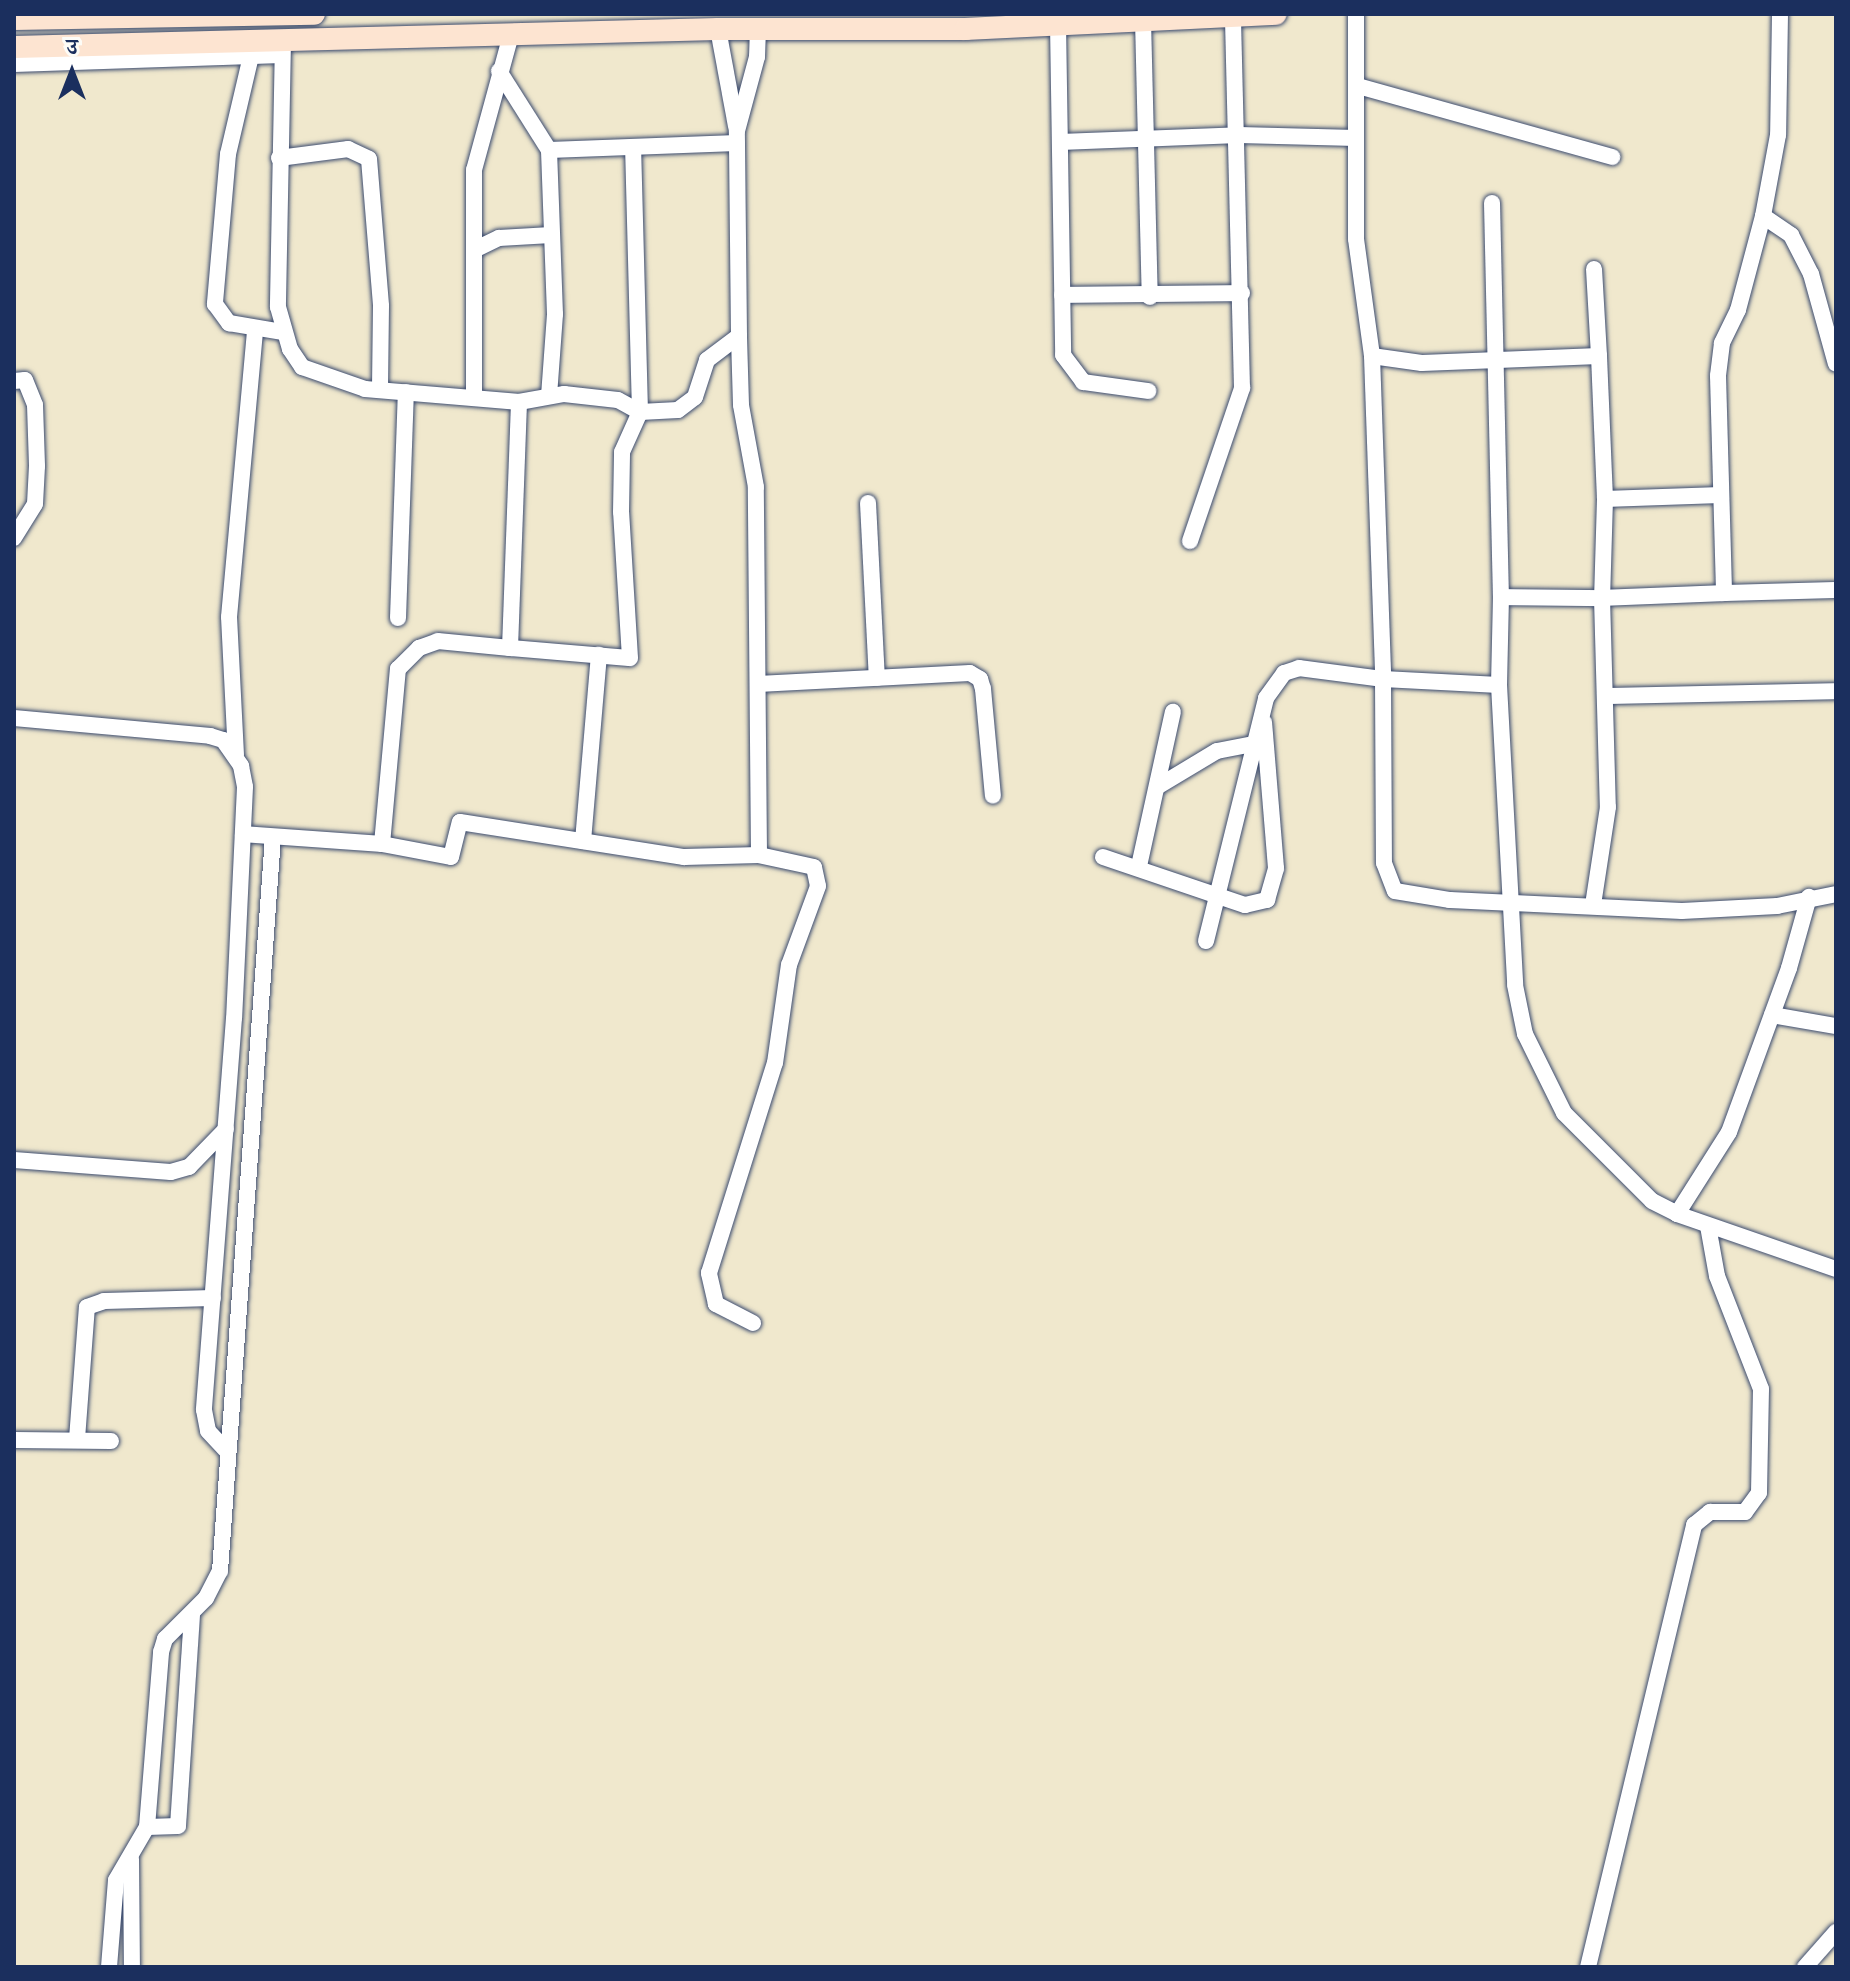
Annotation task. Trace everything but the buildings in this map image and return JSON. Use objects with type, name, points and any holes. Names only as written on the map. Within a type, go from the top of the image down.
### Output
[{"type":"street","points":[[283,14],[278,307],[283,332],[302,367],[325,379],[380,390],[519,402],[549,396],[618,400],[640,412],[678,410],[700,388],[707,360],[739,336]]},
{"type":"street","points":[[14,19],[314,14]]},
{"type":"street","points":[[14,47],[283,48],[511,35],[966,21],[1058,24],[1276,14]]},
{"type":"street","points":[[1356,14],[1356,239],[1372,356],[1388,881],[1412,898],[1593,905],[1737,909],[1836,894]]},
{"type":"street","points":[[1724,593],[1720,495],[1722,343],[1738,310],[1763,216],[1778,135],[1780,14]]},
{"type":"street","points":[[1190,541],[1240,399],[1242,293],[1233,16]]},
{"type":"street","points":[[1143,20],[1150,297]]},
{"type":"street","points":[[1058,24],[1063,355],[1070,372],[1099,388],[1148,391]]},
{"type":"street","points":[[737,137],[757,57],[758,28]]},
{"type":"street","points":[[718,29],[737,137],[741,405],[756,487],[759,855]]},
{"type":"street","points":[[474,398],[474,170],[511,35]]},
{"type":"street","points":[[14,64],[251,56],[283,48]]},
{"type":"street","points":[[251,56],[228,154],[215,304],[229,323],[283,332]]},
{"type":"street","points":[[499,71],[549,150],[555,314],[549,396]]},
{"type":"street","points":[[1358,86],[1612,157]]},
{"type":"street","points":[[1060,142],[1239,135],[1356,138]]},
{"type":"street","points":[[549,150],[633,148],[737,137]]},
{"type":"street","points":[[382,844],[398,669],[419,648],[438,641],[630,658],[622,452],[640,412],[633,148]]},
{"type":"street","points":[[279,158],[348,149],[369,159],[381,306],[380,390]]},
{"type":"street","points":[[1492,203],[1501,597],[1499,685],[1515,985],[1525,1034],[1564,1113],[1625,1177],[1677,1214],[1836,1269]]},
{"type":"street","points":[[1763,216],[1791,235],[1811,274],[1836,364]]},
{"type":"street","points":[[474,250],[499,238],[551,235]]},
{"type":"street","points":[[1593,905],[1608,807],[1602,598],[1605,499],[1594,269]]},
{"type":"street","points":[[1062,295],[1150,297],[1242,293]]},
{"type":"street","points":[[225,1449],[208,1431],[204,1410],[227,1127],[245,787],[236,755],[229,617],[255,329]]},
{"type":"street","points":[[1372,356],[1422,363],[1599,356]]},
{"type":"street","points":[[14,381],[25,380],[35,405],[37,466],[35,504],[14,538]]},
{"type":"street","points":[[398,618],[406,392]]},
{"type":"street","points":[[510,648],[519,402]]},
{"type":"street","points":[[1605,499],[1720,495]]},
{"type":"street","points":[[868,503],[877,678]]},
{"type":"street","points":[[1501,597],[1602,598],[1836,590]]},
{"type":"street","points":[[583,841],[599,655]]},
{"type":"street","points":[[1206,941],[1263,709],[1273,684],[1299,668],[1383,679],[1499,685]]},
{"type":"street","points":[[758,684],[958,672],[980,679],[993,796]]},
{"type":"street","points":[[1605,696],[1836,691]]},
{"type":"street","points":[[1103,857],[1139,866],[1217,897],[1261,905],[1273,887],[1263,709]]},
{"type":"street","points":[[1139,866],[1173,712]]},
{"type":"street","points":[[14,718],[182,731],[223,740],[236,755]]},
{"type":"street","points":[[1157,787],[1217,751],[1254,744]]},
{"type":"street","points":[[243,834],[382,844],[451,857],[460,822],[684,857],[759,855],[814,867],[818,886],[789,965],[775,1063],[709,1273],[716,1304],[753,1323]]},
{"type":"street","points":[[109,1967],[112,1893],[147,1827],[161,1652],[165,1639],[192,1614],[220,1571],[225,1449],[234,1393],[273,837]]},
{"type":"street","points":[[1677,1214],[1729,1132],[1772,1015],[1809,897]]},
{"type":"street","points":[[1772,1015],[1836,1026]]},
{"type":"street","points":[[14,1160],[171,1172],[189,1167],[227,1127]]},
{"type":"street","points":[[1588,1967],[1694,1525],[1710,1512],[1745,1512],[1759,1493],[1761,1389],[1717,1276],[1708,1226]]},
{"type":"street","points":[[77,1439],[87,1307],[104,1301],[213,1298]]},
{"type":"street","points":[[14,1440],[111,1441]]},
{"type":"street","points":[[147,1827],[178,1826],[192,1614]]},
{"type":"street","points":[[131,1859],[132,1967]]},
{"type":"street","points":[[1805,1967],[1836,1932]]}]
